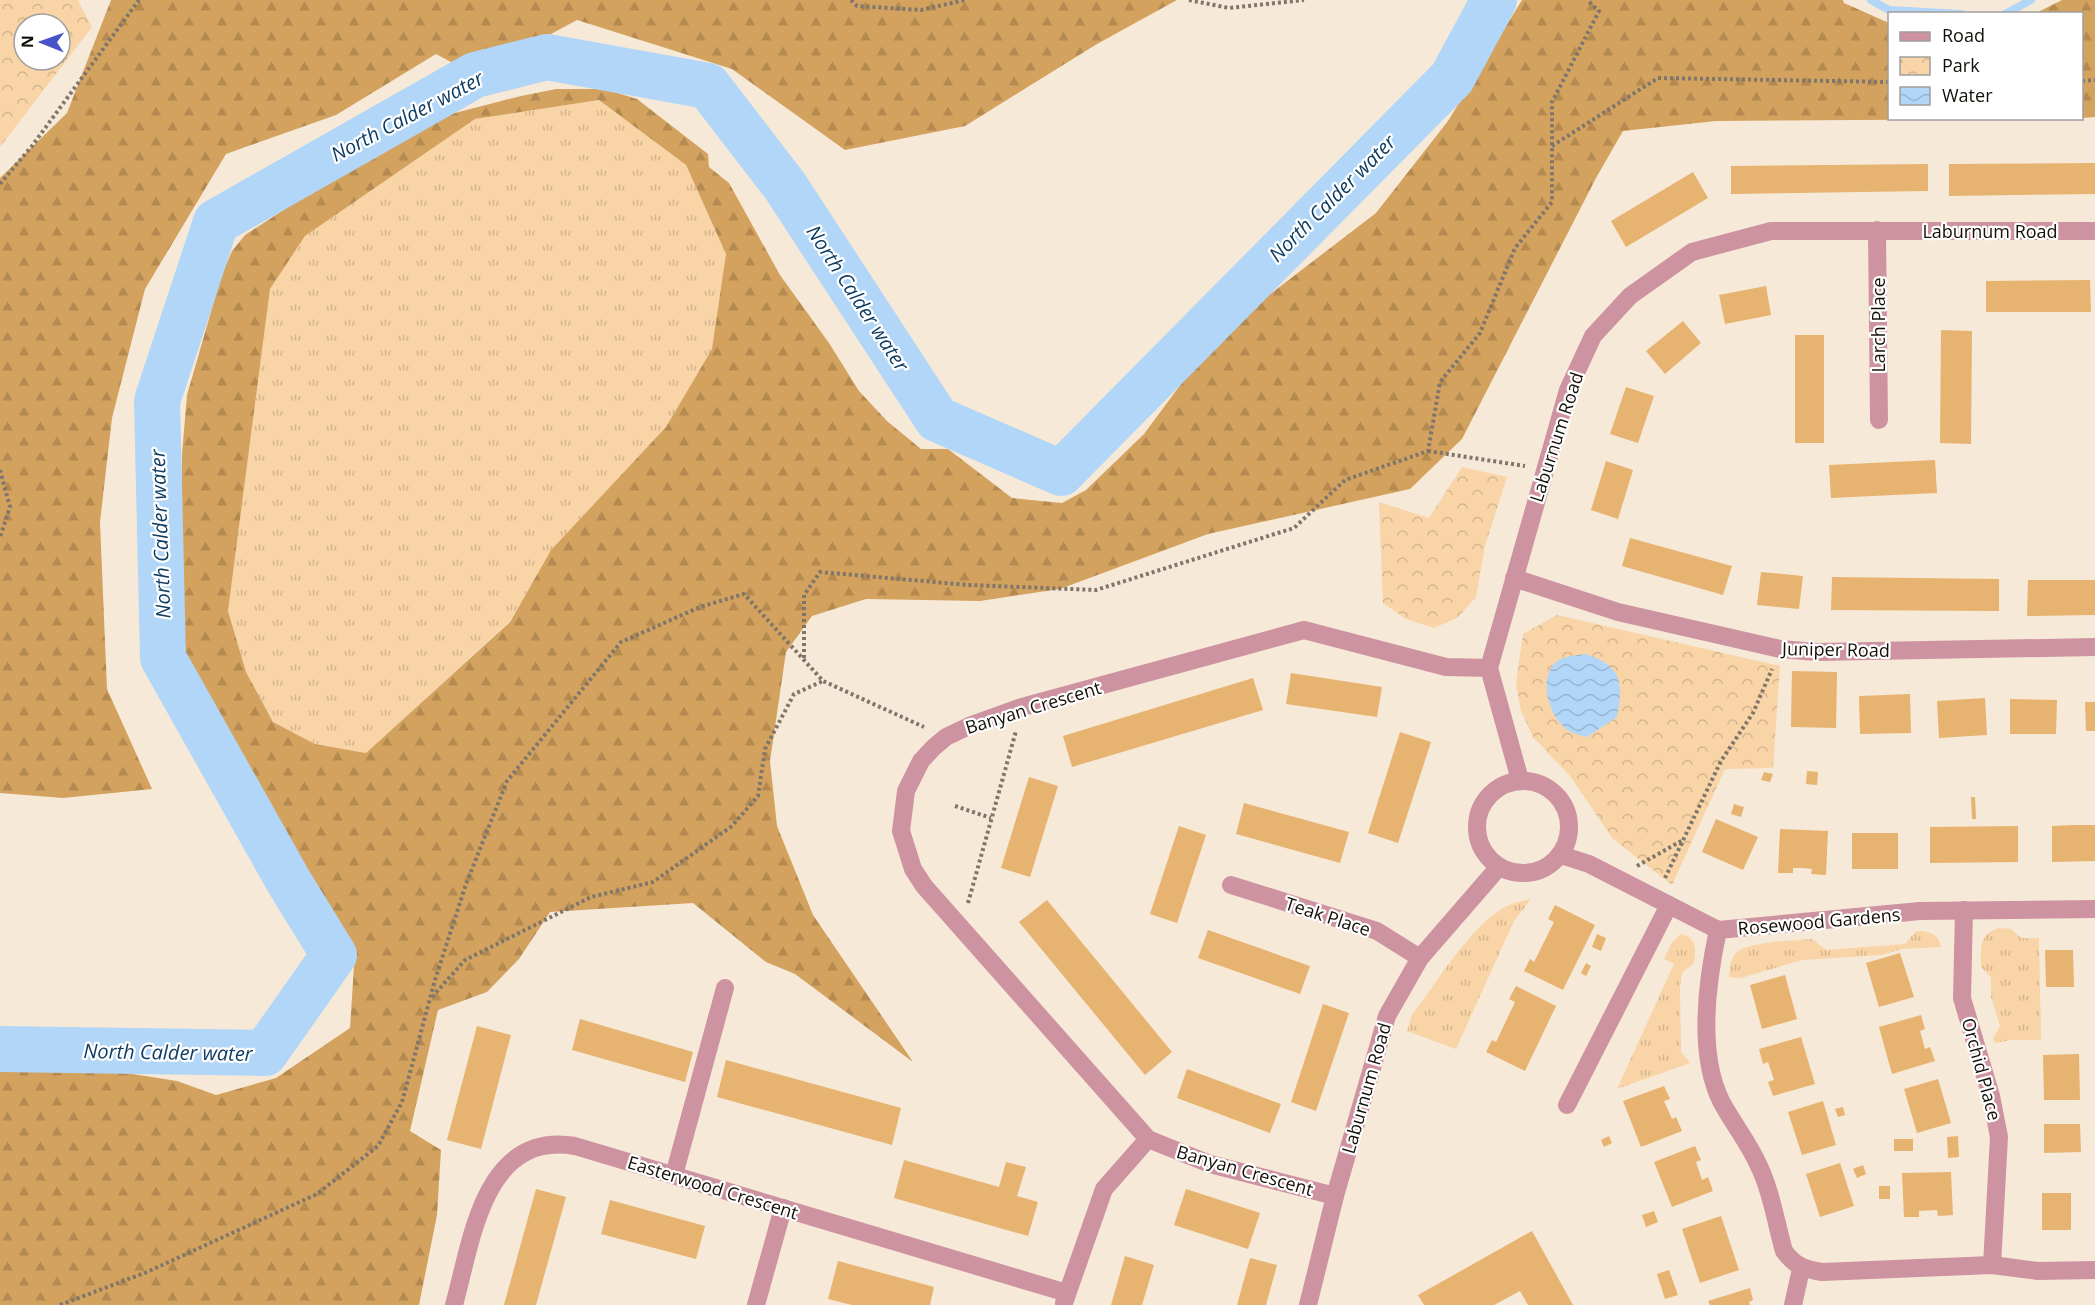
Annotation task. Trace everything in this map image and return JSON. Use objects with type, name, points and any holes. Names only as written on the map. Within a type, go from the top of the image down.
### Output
[{"type":"street","name":"Larch Place","points":[[1877,230],[1879,420]]},
{"type":"street","name":"Laburnum Road","points":[[1489,668],[1568,390],[1593,336],[1630,296],[1692,252],[1771,231],[2095,231]]},
{"type":"street","name":"Juniper Road","points":[[1514,578],[1618,612],[1780,649],[1816,652],[2095,647]]},
{"type":"street","name":"Banyan Crescent","points":[[1335,1196],[1210,1164],[1148,1139],[961,928],[913,869],[902,831],[902,811],[912,776],[921,761],[946,737],[969,726],[1022,707],[1304,630],[1446,667],[1489,668]]},
{"type":"street","points":[[1489,668],[1520,780]]},
{"type":"street","points":[[1520,780],[1535,781],[1546,786],[1559,798],[1568,811],[1568,841],[1561,855],[1550,866],[1536,872],[1520,874],[1498,868],[1483,854],[1477,824],[1489,796],[1520,780]]},
{"type":"street","name":"Rosewood Gardens","points":[[1561,855],[1589,864],[1718,930],[1920,911],[2095,909]]},
{"type":"street","name":"Laburnum Road","points":[[1308,1305],[1335,1196],[1387,1016],[1420,958],[1498,868]]},
{"type":"street","name":"Teak Place","points":[[1231,885],[1377,931],[1420,958]]},
{"type":"street","points":[[1567,1105],[1662,902]]},
{"type":"street","name":"Orchid Place","points":[[1964,910],[1962,998],[1991,1096],[1999,1137],[1992,1265]]},
{"type":"street","points":[[1718,930],[1709,971],[1706,1010],[1712,1077],[1721,1100],[1759,1165],[1784,1251],[1801,1269],[1822,1272],[1992,1265],[2038,1271],[2095,1270]]},
{"type":"street","points":[[674,1175],[725,988]]},
{"type":"street","points":[[1065,1299],[1104,1189],[1148,1139]]},
{"type":"street","name":"Easterwood Crescent","points":[[454,1305],[487,1193],[494,1179],[518,1156],[544,1145],[557,1143],[783,1208],[1065,1299]]},
{"type":"street","points":[[756,1305],[783,1208]]},
{"type":"street","points":[[1793,1305],[1801,1269]]},
{"type":"path","points":[[0,184],[33,146],[139,0]]},
{"type":"path","points":[[851,0],[857,6],[921,10],[965,0]]},
{"type":"path","points":[[1189,0],[1229,8],[1304,0]]},
{"type":"path","points":[[1428,451],[1440,382],[1480,333],[1515,248],[1552,202],[1551,102],[1599,11],[1587,0]]},
{"type":"path","points":[[1552,147],[1658,78],[1888,82]]},
{"type":"path","points":[[804,659],[804,595],[820,572],[968,585],[1096,590],[1294,528],[1345,480],[1428,451],[1545,469]]},
{"type":"path","points":[[0,470],[10,507],[0,537]]},
{"type":"path","points":[[60,1305],[147,1272],[317,1194],[378,1146],[402,1102],[430,1000],[466,884],[507,781],[621,642],[700,607],[744,594],[823,681],[946,737]]},
{"type":"path","points":[[1662,902],[1683,840],[1721,761],[1753,713],[1780,649]]},
{"type":"path","points":[[430,1000],[465,960],[591,897],[653,882],[732,826],[758,796],[765,749],[794,693],[823,681]]},
{"type":"path","points":[[961,928],[1022,707]]},
{"type":"path","points":[[955,806],[992,818]]},
{"type":"path","points":[[1616,878],[1683,840]]},
{"type":"green space","points":[[0,0],[78,0],[92,27],[72,53],[72,12],[12,12],[12,72],[58,72],[0,147]]},
{"type":"green space","points":[[111,0],[1177,0],[1097,44],[965,126],[845,150],[732,69],[577,20],[475,75],[436,54],[336,115],[226,154],[145,289],[112,418],[100,522],[107,689],[152,789],[63,798],[0,793],[0,178],[67,113]]},
{"type":"green space","points":[[1522,0],[1843,0],[1844,3],[1888,23],[1888,120],[1716,121],[1623,131],[1596,178],[1462,439],[1410,489],[1208,534],[1060,589],[980,601],[866,599],[812,616],[786,652],[770,761],[777,826],[813,915],[913,1062],[795,974],[766,962],[693,903],[550,912],[519,959],[487,992],[438,1010],[410,1131],[441,1150],[437,1215],[419,1305],[0,1305],[0,1065],[120,1072],[177,1081],[216,1095],[276,1078],[350,1028],[354,966],[246,776],[179,643],[182,454],[187,395],[221,277],[232,251],[245,235],[334,177],[451,114],[556,89],[604,89],[637,99],[708,154],[709,167],[729,183],[780,275],[829,343],[859,391],[887,421],[921,449],[948,449],[1012,498],[1062,503],[1086,490],[1144,434],[1218,334],[1376,213],[1448,121]],"holes":[[[599,100],[686,165],[726,254],[712,349],[666,427],[551,550],[510,622],[366,753],[315,744],[273,722],[246,672],[228,611],[270,289],[305,236],[475,119]]]},
{"type":"green space","points":[[2062,0],[2095,0],[2095,117],[2083,118],[2083,12],[2038,12]]},
{"type":"green space","points":[[599,100],[686,165],[726,254],[713,349],[666,427],[551,550],[510,621],[366,753],[315,744],[273,722],[246,672],[228,611],[270,289],[305,236],[475,119]]},
{"type":"green space","points":[[1462,467],[1507,477],[1485,546],[1476,597],[1457,618],[1434,628],[1406,619],[1383,603],[1379,502],[1429,518]]},
{"type":"green space","points":[[1557,615],[1780,666],[1773,768],[1725,769],[1672,885],[1613,839],[1570,776],[1533,737],[1521,711],[1516,684],[1523,634]]},
{"type":"green space","points":[[1531,899],[1514,921],[1456,1049],[1407,1031],[1412,1015],[1453,958],[1477,930],[1503,908]]},
{"type":"green space","points":[[1999,928],[2011,929],[2021,938],[2039,938],[2041,1040],[2011,1040],[1995,1043],[1993,1038],[2000,1026],[1991,997],[1991,977],[1981,967],[1981,949],[1987,934]]},
{"type":"green space","points":[[1916,931],[1932,934],[1938,939],[1941,947],[1902,949],[1882,955],[1802,960],[1741,978],[1729,977],[1731,962],[1735,954],[1749,946],[1812,939],[1826,950],[1905,944]]},
{"type":"green space","points":[[1681,934],[1693,941],[1695,949],[1694,963],[1682,973],[1680,988],[1681,1052],[1690,1063],[1617,1089],[1674,964],[1664,959],[1672,942]]},
{"type":"water","points":[[1585,654],[1597,658],[1613,669],[1617,676],[1620,694],[1617,717],[1587,737],[1575,734],[1563,726],[1552,711],[1547,693],[1548,675],[1554,664],[1566,657]]},
{"type":"building","points":[[2095,163],[2095,194],[1949,196],[1949,164]]},
{"type":"building","points":[[1928,164],[1928,191],[1731,194],[1731,166]]},
{"type":"building","points":[[1693,172],[1708,198],[1626,247],[1611,221]]},
{"type":"building","points":[[2090,280],[2091,312],[1986,312],[1986,281]]},
{"type":"building","points":[[1766,286],[1771,315],[1725,324],[1719,295]]},
{"type":"building","points":[[1683,321],[1701,343],[1665,374],[1646,351]]},
{"type":"building","points":[[1941,330],[1972,331],[1971,444],[1940,443]]},
{"type":"building","points":[[1795,335],[1824,335],[1824,443],[1795,443]]},
{"type":"building","points":[[1626,387],[1654,396],[1638,443],[1610,434]]},
{"type":"building","points":[[1935,460],[1937,493],[1831,498],[1829,465]]},
{"type":"building","points":[[1606,461],[1633,470],[1618,519],[1591,510]]},
{"type":"building","points":[[1630,538],[1732,566],[1723,595],[1622,566]]},
{"type":"building","points":[[1761,572],[1803,576],[1799,609],[1757,605]]},
{"type":"building","points":[[1832,577],[1999,579],[1999,611],[1831,610]]},
{"type":"building","points":[[2028,580],[2095,580],[2095,615],[2027,616]]},
{"type":"building","points":[[1792,671],[1837,672],[1836,728],[1791,727]]},
{"type":"building","points":[[1291,673],[1382,687],[1377,717],[1286,704]]},
{"type":"building","points":[[1253,678],[1263,710],[1072,767],[1063,736]]},
{"type":"building","points":[[1910,694],[1911,733],[1860,734],[1859,696]]},
{"type":"building","points":[[1985,698],[1987,735],[1939,738],[1937,701]]},
{"type":"building","points":[[2010,699],[2057,700],[2056,734],[2010,734]]},
{"type":"building","points":[[2085,702],[2095,702],[2095,731],[2086,731]]},
{"type":"building","points":[[1400,732],[1431,742],[1398,843],[1368,833]]},
{"type":"building","points":[[1807,771],[1818,772],[1817,785],[1806,784]]},
{"type":"building","points":[[1764,772],[1773,774],[1770,782],[1761,780]]},
{"type":"building","points":[[1029,777],[1058,786],[1030,877],[1001,868]]},
{"type":"building","points":[[1971,797],[1975,797],[1976,819],[1972,819]]},
{"type":"building","points":[[1244,803],[1349,832],[1340,863],[1236,834]]},
{"type":"building","points":[[1734,804],[1744,807],[1741,817],[1731,814]]},
{"type":"building","points":[[1716,819],[1758,837],[1743,870],[1702,852]]},
{"type":"building","points":[[2095,825],[2095,861],[2052,862],[2052,826]]},
{"type":"building","points":[[1179,826],[1206,835],[1177,923],[1150,914]]},
{"type":"building","points":[[2018,826],[2018,862],[1930,863],[1930,827]]},
{"type":"building","points":[[1780,829],[1828,831],[1826,875],[1811,874],[1812,869],[1803,868],[1793,868],[1793,873],[1778,873]]},
{"type":"building","points":[[1852,833],[1898,833],[1898,869],[1852,869]]},
{"type":"building","points":[[1047,900],[1172,1052],[1145,1075],[1019,922]]},
{"type":"building","points":[[1555,905],[1595,925],[1563,990],[1524,971],[1530,959],[1534,962],[1554,922],[1548,919]]},
{"type":"building","points":[[1208,930],[1310,966],[1300,994],[1198,958]]},
{"type":"building","points":[[1597,934],[1606,938],[1601,951],[1592,947]]},
{"type":"building","points":[[2045,950],[2073,950],[2074,987],[2046,987]]},
{"type":"building","points":[[1900,953],[1914,997],[1879,1007],[1866,963]]},
{"type":"building","points":[[1586,963],[1591,966],[1586,976],[1581,973]]},
{"type":"building","points":[[1785,975],[1797,1019],[1762,1029],[1750,985]]},
{"type":"building","points":[[1516,986],[1556,1006],[1525,1071],[1486,1052],[1492,1040],[1496,1042],[1515,1002],[1509,999]]},
{"type":"building","points":[[1323,1004],[1349,1013],[1316,1111],[1291,1102]]},
{"type":"building","points":[[1921,1015],[1925,1029],[1920,1031],[1925,1049],[1930,1047],[1935,1061],[1892,1074],[1879,1027]]},
{"type":"building","points":[[580,1019],[693,1052],[685,1082],[572,1050]]},
{"type":"building","points":[[477,1026],[511,1035],[481,1149],[447,1140]]},
{"type":"building","points":[[1801,1037],[1815,1084],[1773,1096],[1768,1082],[1774,1080],[1768,1062],[1763,1064],[1759,1049]]},
{"type":"building","points":[[2079,1054],[2080,1100],[2044,1100],[2043,1055]]},
{"type":"building","points":[[726,1060],[901,1108],[892,1145],[717,1097]]},
{"type":"building","points":[[1187,1069],[1281,1104],[1270,1133],[1177,1098]]},
{"type":"building","points":[[1938,1079],[1951,1123],[1917,1133],[1904,1089]]},
{"type":"building","points":[[1664,1086],[1670,1099],[1664,1101],[1672,1119],[1676,1117],[1682,1131],[1641,1147],[1623,1101]]},
{"type":"building","points":[[1823,1101],[1836,1145],[1802,1155],[1788,1112]]},
{"type":"building","points":[[1843,1107],[1845,1115],[1838,1117],[1835,1109]]},
{"type":"building","points":[[2044,1124],[2080,1124],[2081,1152],[2044,1153]]},
{"type":"building","points":[[1609,1136],[1612,1143],[1604,1147],[1601,1140]]},
{"type":"building","points":[[1958,1136],[1959,1157],[1948,1158],[1947,1137]]},
{"type":"building","points":[[1894,1139],[1913,1139],[1913,1151],[1894,1151]]},
{"type":"building","points":[[1695,1146],[1701,1160],[1696,1162],[1702,1180],[1708,1177],[1713,1191],[1672,1207],[1654,1162]]},
{"type":"building","points":[[904,1160],[999,1187],[1006,1162],[1026,1167],[1017,1196],[1038,1202],[1028,1236],[894,1198]]},
{"type":"building","points":[[1840,1163],[1854,1206],[1820,1217],[1806,1174]]},
{"type":"building","points":[[1863,1165],[1866,1174],[1857,1178],[1853,1169]]},
{"type":"building","points":[[1951,1172],[1953,1215],[1938,1216],[1937,1210],[1919,1211],[1919,1217],[1904,1217],[1902,1173]]},
{"type":"building","points":[[1879,1186],[1890,1186],[1890,1199],[1879,1199]]},
{"type":"building","points":[[536,1189],[566,1197],[536,1305],[504,1305]]},
{"type":"building","points":[[1186,1189],[1260,1213],[1248,1249],[1174,1225]]},
{"type":"building","points":[[2042,1193],[2071,1193],[2071,1230],[2042,1230]]},
{"type":"building","points":[[610,1200],[705,1226],[696,1259],[601,1234]]},
{"type":"building","points":[[1654,1211],[1658,1222],[1646,1227],[1642,1215]]},
{"type":"building","points":[[1721,1216],[1739,1270],[1700,1283],[1682,1229]]},
{"type":"building","points":[[1532,1231],[1573,1305],[1528,1305],[1520,1291],[1494,1305],[1424,1305],[1418,1295]]},
{"type":"building","points":[[1125,1256],[1154,1265],[1142,1305],[1111,1305]]},
{"type":"building","points":[[1250,1258],[1277,1265],[1266,1305],[1237,1305]]},
{"type":"building","points":[[838,1261],[934,1287],[930,1305],[852,1305],[828,1299]]},
{"type":"building","points":[[1669,1270],[1678,1295],[1665,1299],[1657,1274]]},
{"type":"building","points":[[1750,1288],[1753,1300],[1749,1302],[1750,1305],[1710,1305],[1708,1301]]},
{"type":"waterway","name":"North Calder water","points":[[0,1049],[265,1053],[334,955],[289,882],[163,658],[157,401],[216,222],[475,75],[547,57],[708,86],[785,186],[937,419],[1061,473],[1452,78],[1494,0]]},
{"type":"waterway","points":[[1871,0],[1889,10],[1925,12]]},
{"type":"waterway","points":[[2009,12],[2031,0]]}]
